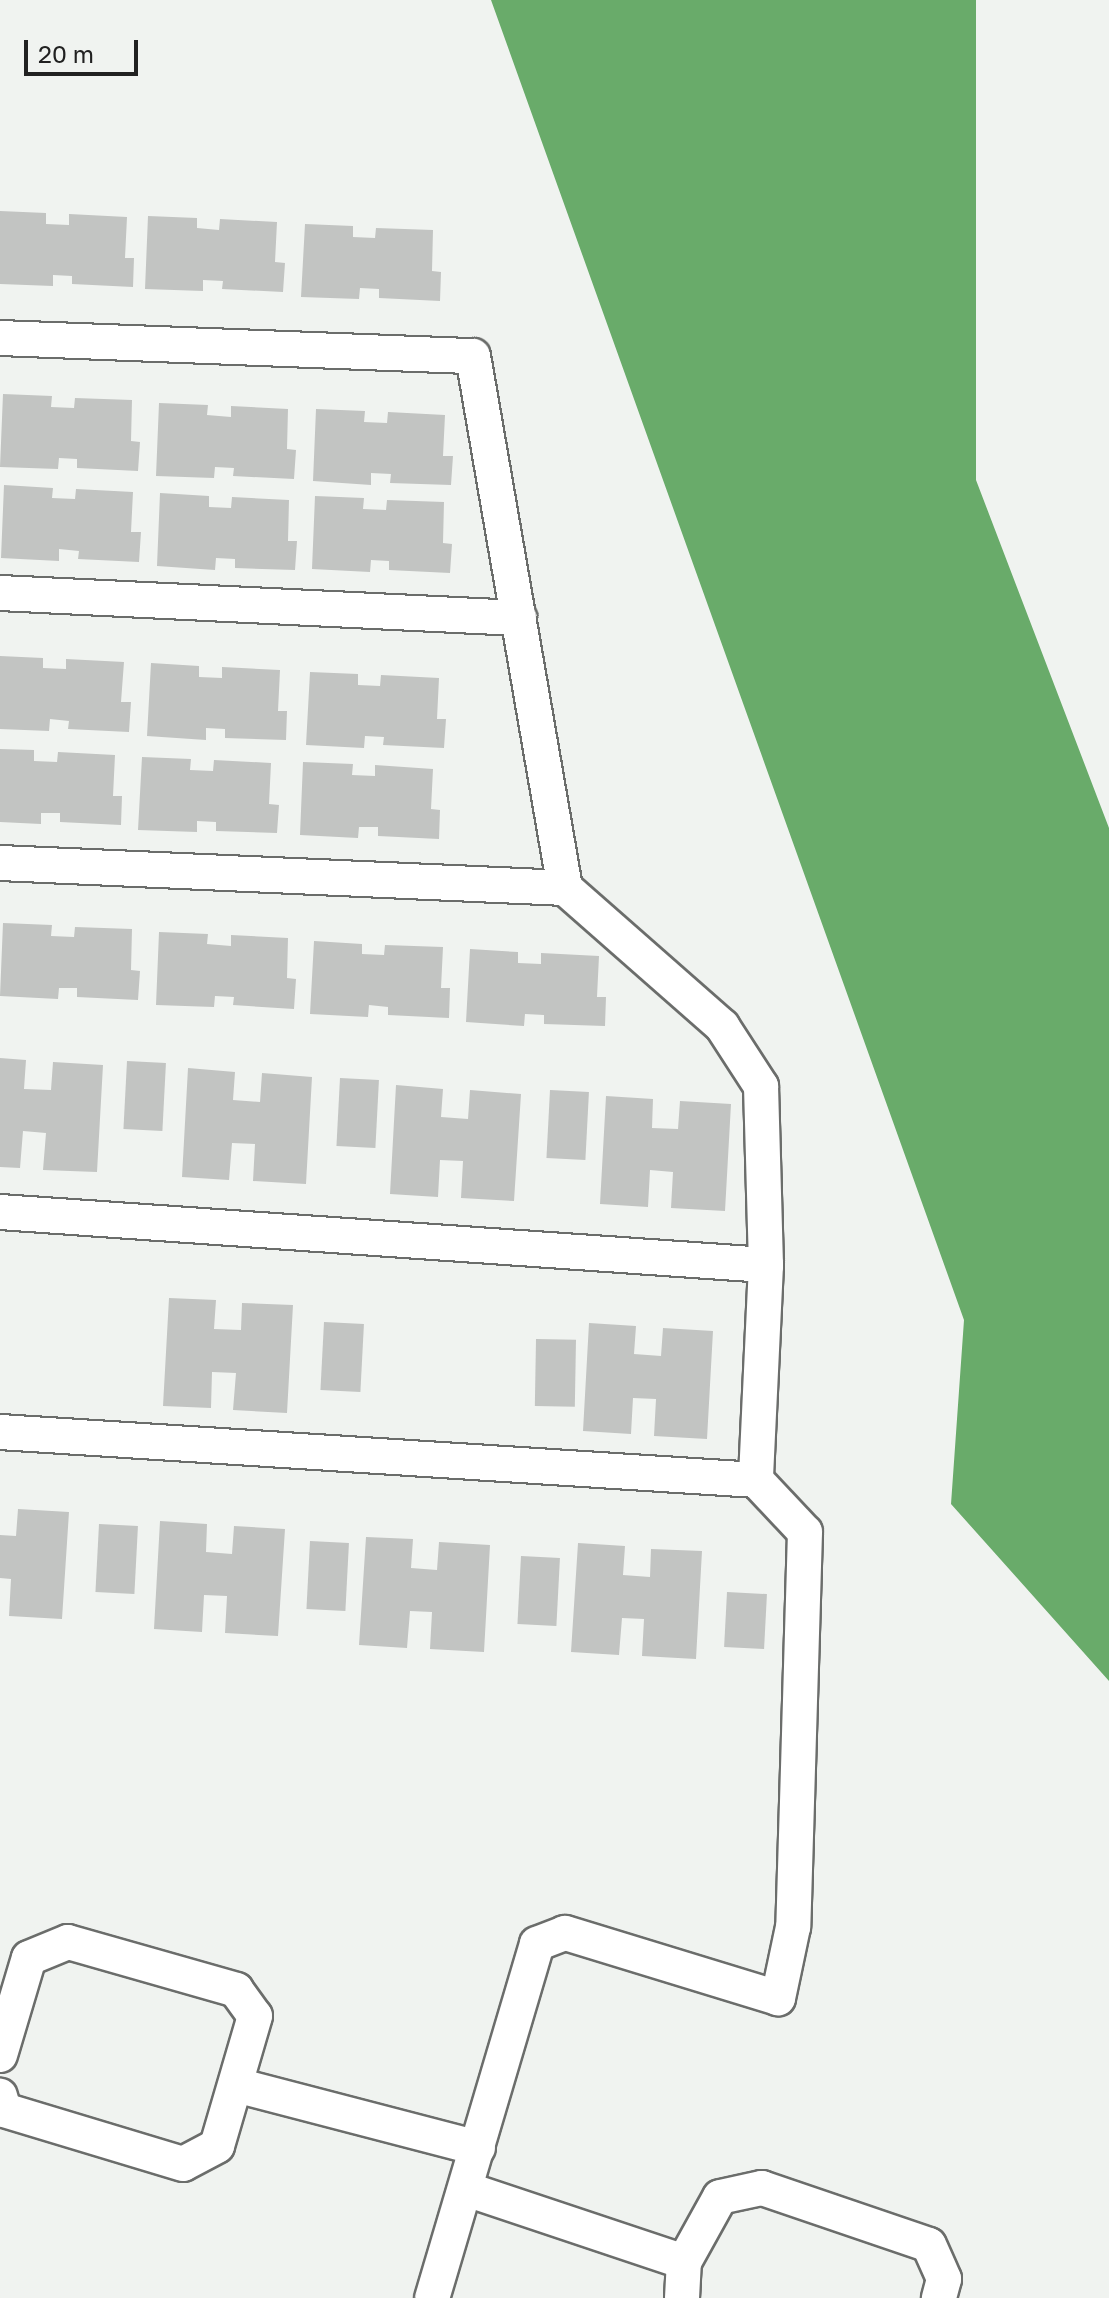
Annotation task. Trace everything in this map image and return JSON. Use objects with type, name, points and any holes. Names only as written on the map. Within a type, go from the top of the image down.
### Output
[{"type":"street","points":[[0,338],[473,356],[565,888]]},
{"type":"street","points":[[0,593],[519,618]]},
{"type":"street","points":[[0,863],[565,888],[722,1026],[761,1086],[766,1265],[756,1480]]},
{"type":"street","points":[[0,1212],[766,1265]]},
{"type":"street","points":[[0,1432],[756,1480],[805,1532],[793,1927],[778,1998],[565,1933],[537,1944],[432,2298]]},
{"type":"street","points":[[0,2055],[29,1958],[68,1942],[236,1990],[255,2016],[217,2146],[183,2164],[4,2110],[0,2096]]},
{"type":"street","points":[[236,2085],[478,2148]]},
{"type":"street","points":[[682,2298],[684,2262],[720,2197],[762,2188],[929,2245],[944,2279],[939,2298]]},
{"type":"street","points":[[466,2189],[684,2262]]},
{"type":"shaded area","points":[[491,0],[976,0],[976,480],[1109,828],[1109,1681],[951,1504],[964,1320]]},
{"type":"building","points":[[0,211],[46,213],[46,224],[69,225],[69,214],[127,217],[125,258],[134,258],[133,287],[72,284],[72,276],[53,275],[53,286],[0,284]]},
{"type":"building","points":[[148,216],[197,218],[197,228],[219,230],[220,219],[277,222],[275,262],[285,263],[283,292],[222,289],[223,281],[203,280],[203,291],[145,289]]},
{"type":"building","points":[[305,224],[353,226],[353,237],[375,238],[376,228],[433,230],[432,271],[441,272],[440,301],[379,298],[379,289],[360,288],[359,299],[301,297]]},
{"type":"building","points":[[3,394],[52,396],[51,407],[74,408],[75,398],[132,400],[131,441],[140,442],[138,471],[77,468],[77,459],[59,458],[58,469],[0,467]]},
{"type":"building","points":[[159,403],[208,405],[207,415],[231,417],[231,406],[288,409],[287,449],[296,450],[294,479],[233,476],[234,468],[215,467],[214,478],[156,476]]},
{"type":"building","points":[[316,409],[365,411],[364,422],[387,423],[388,412],[445,415],[443,456],[453,456],[451,485],[390,483],[391,474],[371,473],[371,485],[313,481]]},
{"type":"building","points":[[4,485],[53,488],[52,498],[75,499],[76,489],[133,492],[131,532],[141,532],[139,562],[78,559],[79,551],[59,549],[59,561],[1,558]]},
{"type":"building","points":[[160,493],[209,496],[209,507],[231,508],[232,497],[289,500],[288,541],[297,541],[295,570],[235,568],[235,559],[216,558],[215,570],[157,566]]},
{"type":"building","points":[[315,496],[364,498],[363,509],[386,510],[387,500],[444,502],[443,543],[452,544],[450,573],[389,570],[389,561],[371,560],[370,572],[312,569]]},
{"type":"building","points":[[0,656],[43,658],[43,668],[66,669],[66,659],[124,662],[121,702],[131,702],[129,732],[68,729],[69,721],[50,719],[49,731],[0,729]]},
{"type":"building","points":[[151,663],[199,666],[199,677],[222,678],[222,667],[280,670],[278,711],[287,711],[286,740],[225,738],[225,729],[206,728],[206,740],[147,736]]},
{"type":"building","points":[[310,672],[358,674],[358,685],[380,686],[381,675],[439,678],[437,719],[446,719],[444,748],[383,745],[384,737],[365,736],[364,748],[306,745]]},
{"type":"building","points":[[0,749],[34,750],[34,761],[57,762],[58,752],[115,755],[113,796],[122,796],[121,825],[60,822],[60,813],[41,813],[41,824],[0,822]]},
{"type":"building","points":[[142,757],[191,759],[190,770],[213,771],[214,760],[271,763],[269,804],[279,805],[277,833],[216,831],[216,822],[197,821],[197,832],[138,830]]},
{"type":"building","points":[[303,762],[353,764],[352,775],[375,776],[375,765],[433,769],[431,809],[440,810],[439,839],[378,836],[378,827],[359,827],[358,838],[300,835]]},
{"type":"building","points":[[3,923],[52,925],[51,936],[74,937],[75,927],[132,929],[131,970],[140,971],[138,1000],[77,997],[77,988],[59,988],[58,999],[0,996]]},
{"type":"building","points":[[159,932],[208,934],[207,944],[231,946],[231,935],[288,938],[287,978],[296,979],[294,1009],[233,1005],[234,997],[215,996],[214,1007],[156,1005]]},
{"type":"building","points":[[314,941],[362,944],[362,954],[384,955],[385,945],[443,947],[441,988],[450,988],[449,1018],[388,1015],[388,1007],[369,1005],[368,1017],[310,1014]]},
{"type":"building","points":[[470,949],[518,952],[518,963],[541,964],[541,953],[599,956],[597,997],[606,997],[605,1026],[544,1024],[544,1015],[525,1014],[524,1026],[466,1022]]},
{"type":"building","points":[[0,1058],[26,1060],[24,1089],[51,1090],[53,1062],[103,1065],[97,1172],[43,1170],[46,1133],[23,1131],[20,1168],[0,1167]]},
{"type":"building","points":[[127,1061],[166,1063],[162,1131],[123,1129]]},
{"type":"building","points":[[188,1068],[235,1072],[233,1100],[260,1102],[262,1073],[312,1077],[306,1184],[253,1181],[255,1144],[232,1143],[229,1180],[182,1177]]},
{"type":"building","points":[[340,1078],[379,1080],[375,1148],[336,1146]]},
{"type":"building","points":[[396,1085],[443,1089],[441,1117],[468,1119],[470,1090],[521,1094],[514,1201],[461,1198],[463,1161],[440,1160],[438,1197],[390,1194]]},
{"type":"building","points":[[550,1090],[589,1092],[585,1160],[546,1158]]},
{"type":"building","points":[[606,1096],[653,1099],[652,1128],[678,1129],[680,1101],[731,1104],[725,1211],[671,1208],[673,1172],[650,1170],[648,1207],[600,1204]]},
{"type":"building","points":[[169,1298],[216,1300],[214,1329],[241,1330],[242,1303],[293,1305],[287,1413],[233,1410],[236,1373],[212,1372],[211,1408],[163,1406]]},
{"type":"building","points":[[324,1322],[364,1324],[360,1392],[320,1390]]},
{"type":"building","points":[[589,1323],[636,1326],[634,1354],[661,1356],[663,1328],[713,1331],[707,1439],[654,1436],[656,1399],[633,1398],[631,1434],[583,1431]]},
{"type":"building","points":[[536,1339],[576,1340],[575,1407],[535,1406]]},
{"type":"building","points":[[18,1509],[69,1512],[62,1619],[9,1616],[11,1579],[0,1578],[0,1535],[16,1536]]},
{"type":"building","points":[[160,1521],[207,1524],[206,1552],[232,1554],[234,1526],[285,1529],[278,1636],[225,1633],[227,1596],[204,1595],[202,1632],[154,1629]]},
{"type":"building","points":[[99,1524],[138,1526],[134,1594],[95,1592]]},
{"type":"building","points":[[366,1537],[413,1539],[411,1568],[437,1570],[439,1542],[490,1545],[484,1652],[430,1649],[432,1612],[410,1611],[407,1648],[359,1645]]},
{"type":"building","points":[[310,1541],[349,1543],[345,1611],[306,1609]]},
{"type":"building","points":[[578,1543],[625,1546],[623,1575],[650,1577],[651,1549],[702,1551],[696,1659],[642,1656],[644,1619],[622,1618],[619,1655],[571,1652]]},
{"type":"building","points":[[521,1556],[560,1558],[556,1626],[517,1624]]},
{"type":"building","points":[[727,1592],[767,1594],[764,1649],[724,1647]]}]
